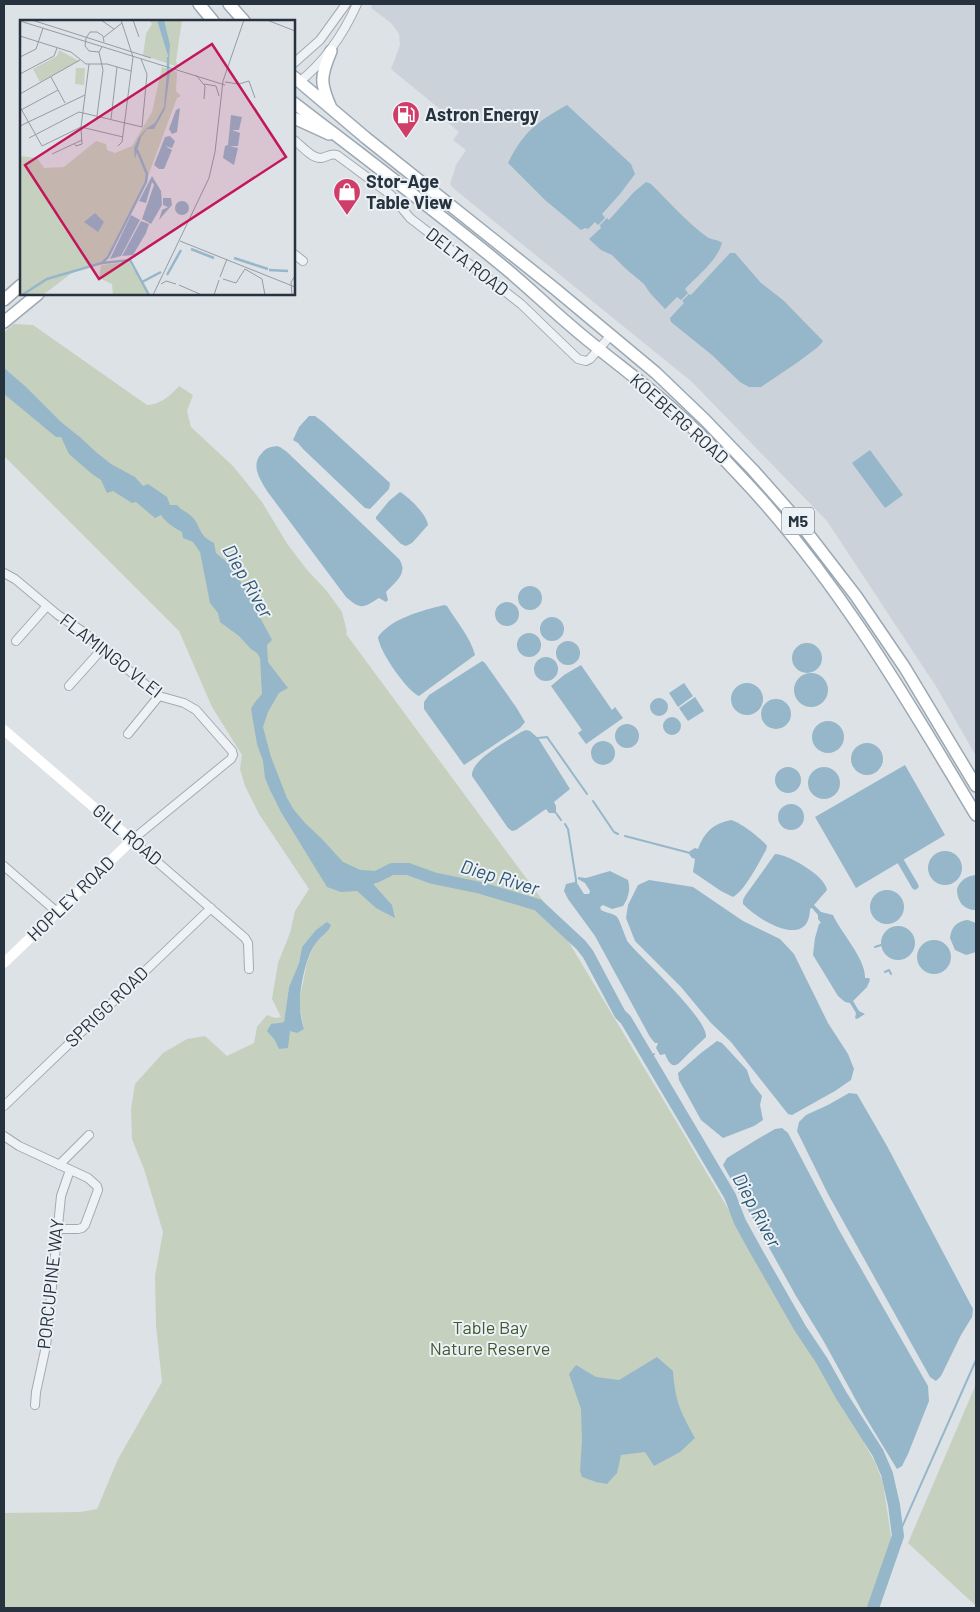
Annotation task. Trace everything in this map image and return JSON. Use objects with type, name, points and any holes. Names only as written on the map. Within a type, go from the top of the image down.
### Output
[{"type":"main road","points":[[199,4],[212,20]]},
{"type":"main road","points":[[229,4],[243,20]]},
{"type":"main road","points":[[331,51],[322,79],[323,89],[332,110]]},
{"type":"main road","name":"KOEBERG ROAD","points":[[295,82],[611,335],[656,373],[705,420],[799,522],[856,596],[905,668],[976,786]]},
{"type":"main road","name":"KOEBERG ROAD","points":[[295,104],[338,135],[501,264],[569,325],[667,405],[694,429],[740,476],[803,549],[842,602],[889,671],[976,815]]},
{"type":"main road","points":[[295,118],[323,132],[338,135]]},
{"type":"main road","points":[[6,298],[20,286]]},
{"type":"main road","points":[[4,322],[37,295]]},
{"type":"street","points":[[295,63],[320,40],[346,4]]},
{"type":"street","points":[[295,82],[319,65],[331,51],[342,35],[357,4]]},
{"type":"street","name":"DELTA ROAD","points":[[295,141],[320,158],[332,154],[337,155],[391,195],[410,218],[521,304],[578,359],[588,360],[611,335]]},
{"type":"street","points":[[295,255],[304,261]]},
{"type":"street","name":"FLAMINGO VLEI","points":[[4,573],[15,579],[47,606],[103,648],[159,696],[184,703],[196,710],[231,749],[233,753],[231,759]]},
{"type":"street","points":[[16,641],[47,606]]},
{"type":"street","points":[[69,686],[103,648]]},
{"type":"street","points":[[128,734],[159,696]]},
{"type":"street","name":"GILL ROAD","points":[[4,730],[241,934],[248,943],[248,970]]},
{"type":"street","name":"HOPLEY ROAD","points":[[4,963],[132,840],[231,759]]},
{"type":"street","points":[[4,866],[57,912]]},
{"type":"street","name":"SPRIGG ROAD","points":[[4,1106],[211,908]]},
{"type":"street","points":[[59,1165],[89,1135]]},
{"type":"street","points":[[4,1136],[19,1146],[95,1182],[98,1190],[85,1225],[78,1229],[57,1230]]},
{"type":"street","name":"PORCUPINE WAY","points":[[25,1398],[35,1402],[46,1346],[62,1191],[72,1171]]},
{"type":"shaded area","points":[[372,4],[976,4],[976,756],[937,688],[827,521],[692,382],[453,188],[450,184],[456,165],[466,150],[453,140],[459,132],[438,114],[441,110],[391,69],[400,45],[399,34],[391,23],[371,8]]},
{"type":"green space","name":"Table Bay Nature Reserve","points":[[14,324],[33,325],[147,405],[161,401],[179,386],[193,395],[187,411],[191,427],[233,466],[262,502],[288,545],[342,612],[346,634],[549,909],[865,1440],[864,1443],[875,1462],[883,1483],[892,1543],[870,1608],[4,1608],[4,1513],[80,1512],[97,1509],[118,1459],[162,1382],[156,1326],[155,1276],[163,1232],[144,1169],[132,1139],[131,1109],[135,1084],[163,1053],[187,1039],[205,1036],[227,1056],[254,1043],[257,1027],[267,1015],[275,1018],[281,1017],[272,999],[278,963],[290,933],[295,911],[309,889],[259,814],[245,786],[240,769],[242,755],[212,707],[179,631],[4,456],[4,332]],"holes":[[[328,931],[315,943],[307,962],[299,1003],[304,1029],[290,1031],[279,1049],[274,1039],[275,1023],[284,1022],[289,987],[299,963],[302,947]]]},
{"type":"green space","points":[[976,1384],[976,1606],[908,1543]]},
{"type":"water","points":[[567,105],[631,164],[635,174],[602,214],[605,218],[598,225],[595,222],[588,229],[581,230],[545,200],[508,163],[532,128]]},
{"type":"water","points":[[646,182],[651,184],[678,212],[707,237],[722,243],[716,256],[685,289],[688,293],[681,300],[677,297],[665,309],[644,284],[612,255],[601,250],[589,239],[601,228],[600,225],[607,218],[609,220],[634,192]]},
{"type":"water","points":[[730,253],[735,253],[761,283],[783,300],[823,341],[798,362],[761,387],[749,387],[740,382],[712,355],[671,322],[670,318],[684,303],[682,301],[689,294],[691,295]]},
{"type":"water","points":[[4,368],[61,422],[111,464],[135,477],[143,486],[148,484],[167,497],[170,505],[177,505],[190,515],[204,536],[214,543],[216,553],[228,563],[243,585],[272,640],[267,645],[268,662],[288,688],[279,693],[268,712],[263,727],[271,757],[287,798],[306,824],[343,862],[376,877],[374,885],[392,905],[395,918],[376,908],[357,891],[341,892],[327,887],[281,812],[265,778],[251,709],[262,694],[260,658],[239,636],[220,622],[218,613],[210,603],[200,552],[193,542],[183,538],[182,532],[167,522],[161,515],[155,518],[136,502],[132,503],[113,491],[107,493],[101,480],[69,454],[61,437],[56,437],[4,394]]},
{"type":"water","points":[[309,416],[315,416],[323,422],[390,483],[389,489],[370,509],[365,508],[293,440],[299,427]]},
{"type":"water","points":[[277,446],[287,452],[399,559],[402,564],[402,573],[386,592],[388,600],[386,602],[379,598],[365,606],[359,606],[346,597],[267,491],[257,472],[257,462],[265,450]]},
{"type":"water","points":[[870,450],[903,495],[885,508],[852,463]]},
{"type":"water","points":[[400,492],[417,507],[428,525],[412,543],[406,546],[401,544],[376,519],[389,501]]},
{"type":"water","points":[[530,586],[539,589],[542,598],[539,607],[530,610],[521,607],[518,598],[521,589]]},
{"type":"water","points":[[507,602],[516,605],[519,614],[516,623],[507,626],[498,623],[495,614],[498,605]]},
{"type":"water","points":[[444,605],[447,606],[467,636],[475,655],[419,696],[408,687],[394,670],[383,651],[378,637],[384,630],[399,620]]},
{"type":"water","points":[[552,617],[561,620],[564,629],[561,638],[552,641],[543,638],[540,629],[543,620]]},
{"type":"water","points":[[529,633],[538,636],[541,645],[538,654],[529,657],[520,654],[517,645],[520,636]]},
{"type":"water","points":[[568,641],[577,644],[580,653],[577,662],[568,665],[559,662],[556,653],[559,644]]},
{"type":"water","points":[[807,643],[818,647],[822,658],[818,669],[807,673],[796,669],[792,658],[796,647]]},
{"type":"water","points":[[546,657],[555,660],[558,669],[555,678],[546,681],[537,678],[534,669],[537,660]]},
{"type":"water","points":[[482,661],[525,722],[520,728],[464,765],[424,709],[424,702],[429,695]]},
{"type":"water","points":[[581,665],[612,710],[615,707],[623,718],[586,744],[578,733],[582,730],[551,686],[564,675]]},
{"type":"water","points":[[811,673],[823,678],[828,690],[823,702],[811,707],[799,702],[794,690],[799,678]]},
{"type":"water","points":[[684,683],[693,696],[678,707],[669,693]]},
{"type":"water","points":[[747,683],[753,684],[758,688],[762,693],[762,705],[758,710],[753,714],[747,715],[741,714],[736,710],[732,705],[731,699],[732,693],[736,688],[741,684]]},
{"type":"water","points":[[695,697],[704,711],[688,721],[679,708]]},
{"type":"water","points":[[655,698],[663,698],[668,703],[666,714],[655,716],[650,711],[650,703]]},
{"type":"water","points":[[776,699],[787,703],[791,714],[787,725],[776,729],[765,725],[761,714],[765,703]]},
{"type":"water","points":[[668,717],[676,717],[681,722],[679,733],[668,735],[663,730],[663,722]]},
{"type":"water","points":[[828,721],[834,722],[839,726],[843,731],[843,743],[839,748],[834,752],[828,753],[822,752],[817,748],[813,743],[812,737],[813,731],[817,726],[822,722]]},
{"type":"water","points":[[627,724],[636,727],[639,736],[636,745],[627,748],[618,745],[615,736],[618,727]]},
{"type":"water","points":[[526,730],[538,738],[570,789],[554,802],[556,813],[549,813],[546,809],[512,831],[472,776],[473,770],[483,757]]},
{"type":"water","points":[[603,741],[612,744],[615,753],[612,762],[603,765],[594,762],[591,753],[594,744]]},
{"type":"water","points":[[867,743],[873,744],[878,748],[882,753],[882,765],[878,770],[873,774],[867,775],[861,774],[856,770],[852,765],[851,759],[852,753],[856,748],[861,744]]},
{"type":"water","points":[[905,765],[945,835],[856,888],[815,817]]},
{"type":"water","points":[[788,767],[797,771],[801,780],[797,789],[788,793],[779,789],[775,780],[779,771]]},
{"type":"water","points":[[824,767],[830,768],[835,772],[839,777],[839,789],[835,794],[830,798],[824,799],[818,798],[813,794],[809,789],[808,783],[809,777],[813,772],[818,768]]},
{"type":"water","points":[[791,804],[800,808],[804,817],[800,826],[791,830],[782,826],[778,817],[782,808]]},
{"type":"water","points":[[731,820],[751,831],[767,846],[747,883],[733,897],[693,872],[695,859],[689,854],[695,848],[698,849],[710,829],[720,823]]},
{"type":"water","points":[[945,851],[952,852],[957,856],[961,861],[961,875],[957,880],[952,884],[945,885],[938,884],[933,880],[929,875],[928,868],[929,861],[933,856],[938,852]]},
{"type":"water","points":[[775,854],[805,866],[825,884],[827,890],[814,905],[821,912],[833,915],[862,963],[865,978],[870,980],[867,987],[853,1001],[859,1011],[865,1014],[857,1019],[850,1003],[845,1002],[838,996],[813,955],[815,938],[821,923],[818,915],[812,908],[810,909],[807,922],[801,928],[792,930],[771,924],[750,911],[743,904],[745,896]]},
{"type":"water","points":[[610,871],[628,880],[628,894],[623,906],[612,909],[603,905],[600,907],[601,910],[617,917],[628,942],[673,989],[704,1028],[706,1037],[676,1065],[671,1064],[665,1054],[660,1055],[656,1048],[658,1043],[655,1043],[650,1037],[595,936],[564,891],[566,884],[575,882],[575,879],[577,879],[577,883],[584,894],[589,894],[590,891],[585,883],[578,879],[578,877],[586,878]]},
{"type":"water","points":[[976,875],[976,910],[972,910],[962,904],[958,898],[957,889],[964,879]]},
{"type":"water","points":[[649,880],[693,887],[743,921],[780,939],[794,954],[828,1023],[848,1054],[854,1069],[851,1080],[792,1115],[788,1114],[731,1042],[711,1023],[681,987],[635,941],[626,918],[628,905],[638,885]]},
{"type":"water","points":[[887,890],[894,891],[899,895],[903,900],[903,914],[899,919],[894,923],[887,924],[880,923],[875,919],[871,914],[870,907],[871,900],[875,895],[880,891]]},
{"type":"water","points":[[968,920],[976,923],[976,952],[966,955],[955,950],[950,938],[955,925]]},
{"type":"water","points":[[327,922],[331,925],[312,948],[304,973],[300,1006],[304,1029],[297,1033],[290,1031],[288,1048],[279,1049],[267,1031],[271,1024],[284,1022],[289,987],[299,963],[302,947],[316,930]]},
{"type":"water","points":[[898,926],[905,927],[910,931],[914,936],[914,950],[910,955],[905,959],[898,960],[891,959],[886,955],[882,950],[881,943],[882,936],[886,931],[891,927]]},
{"type":"water","points":[[934,940],[941,941],[946,945],[950,950],[950,964],[946,969],[941,973],[934,974],[927,973],[922,969],[918,964],[917,957],[918,950],[922,945],[927,941]]},
{"type":"water","points":[[717,1041],[722,1043],[747,1070],[751,1082],[762,1096],[760,1105],[763,1120],[754,1126],[723,1138],[701,1120],[679,1080],[678,1073]]},
{"type":"water","points":[[849,1093],[857,1094],[887,1146],[973,1309],[972,1317],[941,1376],[936,1381],[930,1377],[828,1194],[797,1131],[799,1122],[806,1115]]},
{"type":"water","points":[[782,1128],[788,1133],[839,1230],[928,1386],[929,1401],[908,1454],[902,1466],[897,1469],[796,1296],[723,1165],[727,1158],[775,1129]]},
{"type":"water","points":[[657,1357],[673,1371],[679,1406],[695,1438],[680,1452],[654,1466],[645,1452],[621,1455],[617,1473],[607,1484],[582,1477],[580,1471],[581,1409],[569,1374],[576,1365],[596,1377],[619,1380]]},
{"type":"waterway","points":[[538,738],[547,737],[587,794]]},
{"type":"waterway","points":[[593,801],[614,832],[618,834]]},
{"type":"waterway","points":[[556,813],[561,820]]},
{"type":"waterway","points":[[565,824],[568,829],[576,880]]},
{"type":"waterway","points":[[625,836],[690,853]]},
{"type":"waterway","points":[[897,855],[915,886]]},
{"type":"waterway","name":"Diep River","points":[[360,876],[376,877],[392,869],[408,869],[433,878],[481,888],[538,905],[581,945],[588,954],[620,1014],[626,1020],[730,1196],[740,1222],[800,1328],[878,1453],[887,1474],[898,1536],[873,1608]]},
{"type":"waterway","points":[[875,947],[881,945]]},
{"type":"waterway","points":[[885,972],[889,970],[891,974]]},
{"type":"waterway","name":"Diep River","points":[[649,1058],[654,1054]]},
{"type":"waterway","points":[[898,1536],[976,1360]]},
{"type":"place","name":"Astron Energy","points":[[406,139]]},
{"type":"place","name":"Stor-Age Table View","points":[[347,216]]}]
